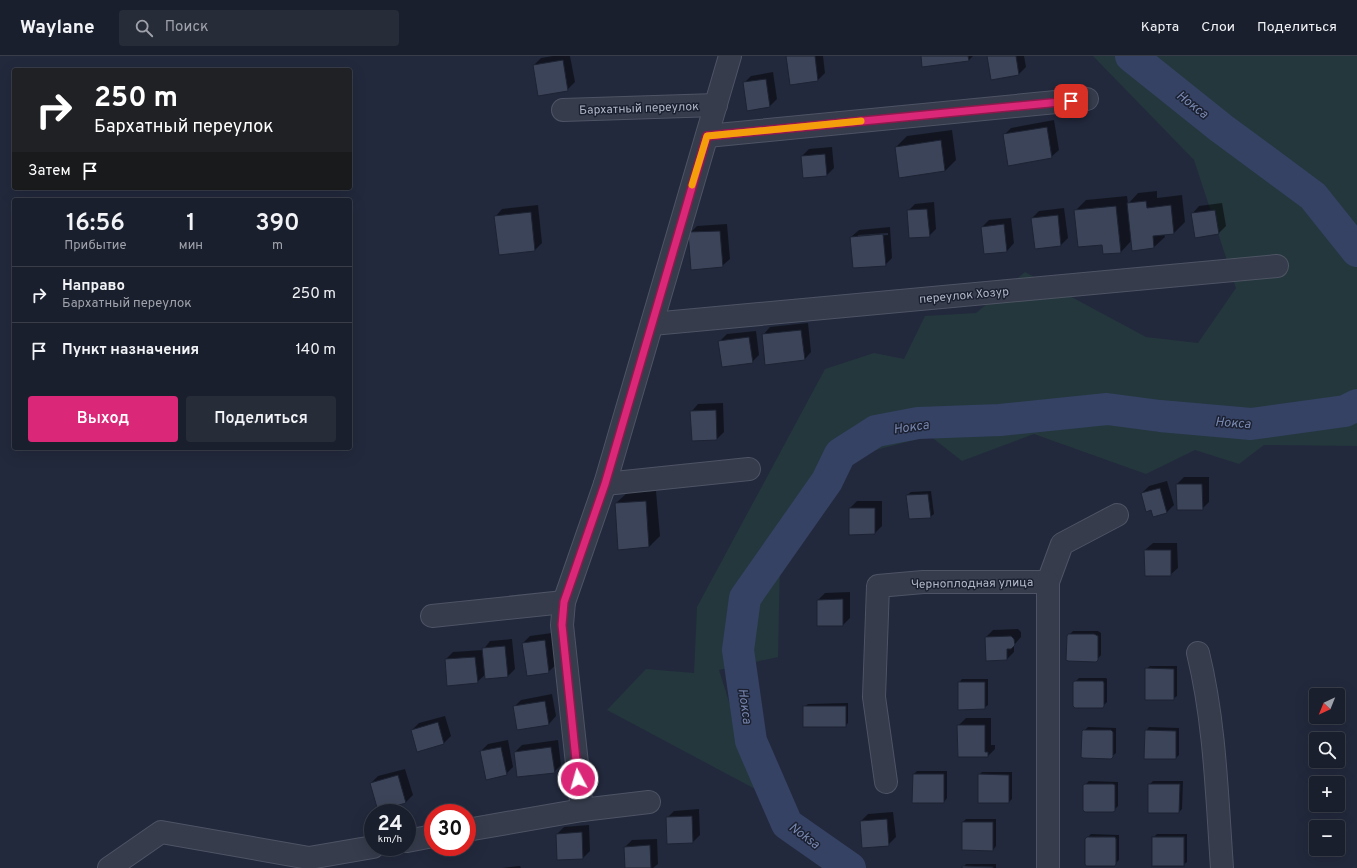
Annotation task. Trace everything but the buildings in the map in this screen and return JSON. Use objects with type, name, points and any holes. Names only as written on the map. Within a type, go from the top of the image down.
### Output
[{"type":"street","points":[[582,810],[562,625],[564,602],[605,484],[730,56]]},
{"type":"street","points":[[707,136],[1087,100]]},
{"type":"street","name":"Бархатный переулок","points":[[562,110],[716,105]]},
{"type":"street","name":"переулок Хозур","points":[[652,324],[1277,266]]},
{"type":"street","points":[[605,484],[748,469]]},
{"type":"street","points":[[1048,582],[1062,544],[1117,515]]},
{"type":"street","name":"Черноплодная улица","points":[[886,782],[874,697],[878,586],[923,582],[1048,582],[1048,868]]},
{"type":"street","points":[[432,616],[564,602]]},
{"type":"street","points":[[1198,653],[1206,685],[1222,868]]},
{"type":"street","points":[[476,828],[582,810],[649,802]]},
{"type":"street","points":[[109,868],[162,832],[309,858],[364,849]]},
{"type":"shaded area","points":[[1093,56],[1357,56],[1357,446],[1264,445],[1239,464],[1195,450],[1146,474],[1034,434],[962,461],[930,436],[860,454],[780,562],[778,657],[719,670],[757,790],[607,710],[646,669],[694,673],[697,607],[825,369],[874,353],[904,359],[925,316],[976,313],[1025,272],[1146,337],[1198,343],[1236,288],[1194,160]]},
{"type":"waterway","name":"Нокса","points":[[1131,56],[1221,128],[1313,196],[1357,251]]},
{"type":"waterway","name":"Нокса","points":[[850,868],[787,824],[751,741],[738,650],[745,598],[827,481],[840,454],[876,431],[918,423],[1000,420],[1107,409],[1160,416],[1251,424],[1345,411],[1357,405]]},
{"type":"slow traffic","points":[[692,185],[707,136],[861,121]]},
{"type":"route","points":[[578,779],[562,625],[564,602],[605,484],[707,136],[1071,101]]},
{"type":"water label","name":"Noksa","points":[[805,835]]}]
